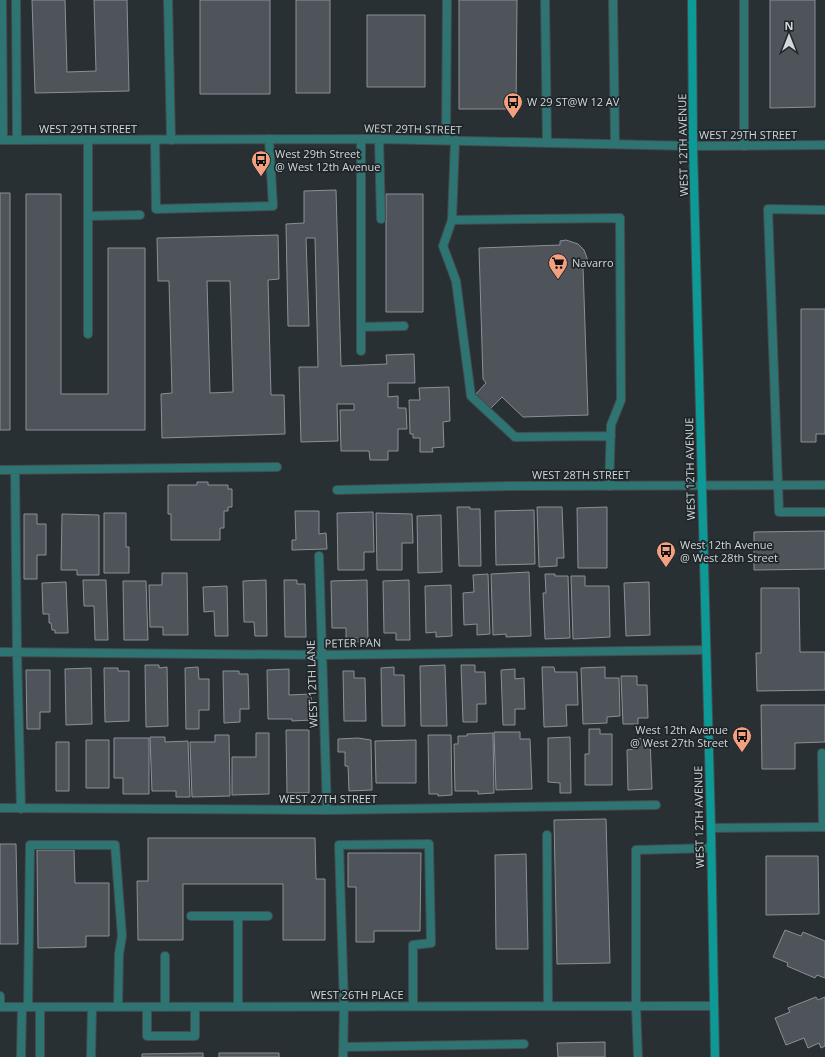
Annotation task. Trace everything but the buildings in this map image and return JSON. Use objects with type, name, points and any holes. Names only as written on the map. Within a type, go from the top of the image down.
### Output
[{"type":"main road","name":"WEST 12TH AVENUE","points":[[692,0],[693,146],[711,828],[714,1057]]},
{"type":"street","points":[[16,0],[17,140]]},
{"type":"street","points":[[168,0],[170,140]]},
{"type":"street","points":[[446,140],[447,0]]},
{"type":"street","points":[[545,0],[547,143]]},
{"type":"street","points":[[613,0],[614,144]]},
{"type":"street","points":[[744,0],[744,146]]},
{"type":"street","points":[[0,1],[2,1],[1,140]]},
{"type":"street","points":[[362,138],[362,351]]},
{"type":"street","points":[[379,138],[381,219]]},
{"type":"street","name":"WEST 29TH STREET","points":[[1,140],[379,138],[693,146],[825,145]]},
{"type":"street","points":[[155,140],[156,209],[273,206],[269,139]]},
{"type":"street","points":[[88,140],[88,334]]},
{"type":"street","points":[[455,140],[452,220],[444,246],[456,281],[471,396],[515,437],[611,436]]},
{"type":"street","points":[[825,210],[768,209],[779,512],[825,512]]},
{"type":"street","points":[[88,216],[140,215]]},
{"type":"street","points":[[452,220],[620,218],[621,400],[611,424],[609,486]]},
{"type":"street","points":[[362,327],[404,326]]},
{"type":"street","points":[[0,470],[277,467]]},
{"type":"street","points":[[15,470],[17,652],[21,808]]},
{"type":"street","name":"WEST 28TH STREET","points":[[337,490],[609,486],[825,485]]},
{"type":"street","name":"WEST 12TH LANE","points":[[319,556],[327,810]]},
{"type":"street","name":"PETER PAN","points":[[0,652],[322,654],[706,650]]},
{"type":"street","points":[[711,828],[824,827],[822,753]]},
{"type":"street","name":"WEST 27TH STREET","points":[[0,808],[327,810],[656,805]]},
{"type":"street","points":[[547,835],[548,1006]]},
{"type":"street","points":[[344,1057],[344,1006],[339,845],[429,844],[431,943],[413,945],[413,1006]]},
{"type":"street","points":[[21,1057],[25,1006],[30,845],[115,845],[122,936],[119,954],[118,1006]]},
{"type":"street","points":[[638,1057],[636,1006],[636,850],[711,848]]},
{"type":"street","points":[[191,916],[268,916]]},
{"type":"street","points":[[238,916],[238,1006]]},
{"type":"street","points":[[165,956],[165,1006]]},
{"type":"street","points":[[0,996],[0,1006]]},
{"type":"street","name":"WEST 26TH PLACE","points":[[0,1006],[714,1006]]},
{"type":"street","points":[[40,1006],[40,1057]]},
{"type":"street","points":[[91,1057],[92,1006]]},
{"type":"street","points":[[147,1006],[147,1036],[196,1036],[195,1006]]},
{"type":"street","points":[[344,1047],[524,1044]]},
{"type":"place","name":"W 29 ST@W 12 AV","points":[[513,119]]},
{"type":"place","name":"West 29th Street @ West 12th Avenue","points":[[261,177]]},
{"type":"place","name":"Navarro","points":[[558,280]]},
{"type":"place","name":"West 12th Avenue @ West 28th Street","points":[[666,568]]},
{"type":"place","name":"West 12th Avenue @ West 27th Street","points":[[742,753]]}]
